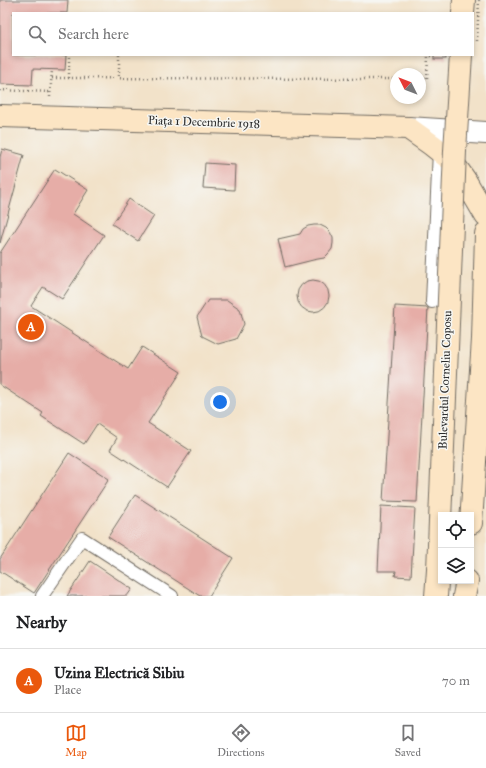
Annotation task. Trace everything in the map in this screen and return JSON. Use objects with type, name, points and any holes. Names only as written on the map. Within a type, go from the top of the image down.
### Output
[{"type":"street","points":[[463,12],[464,0]]},
{"type":"street","name":"Bulevardul Corneliu Coposu","points":[[436,596],[455,151],[461,56]]},
{"type":"street","name":"Piața 1 Decembrie 1918","points":[[0,116],[408,128]]},
{"type":"street","points":[[408,128],[486,133]]},
{"type":"street","points":[[408,128],[451,160],[465,180],[486,216]]},
{"type":"street","points":[[472,512],[484,325],[486,234]]},
{"type":"street","points":[[464,596],[466,584]]},
{"type":"lane","points":[[432,302],[439,151]]},
{"type":"lane","points":[[42,596],[82,538],[172,596]]},
{"type":"path","points":[[69,56],[69,78]]},
{"type":"path","points":[[119,56],[119,78]]},
{"type":"path","points":[[426,79],[428,56],[434,56]]},
{"type":"path","points":[[49,117],[52,70]]},
{"type":"path","points":[[52,78],[390,79]]},
{"type":"path","points":[[0,90],[51,92]]},
{"type":"building","points":[[0,0],[68,0],[67,12],[12,12],[12,56],[66,56],[65,70],[33,69],[32,85],[0,84]]},
{"type":"building","points":[[434,56],[446,56],[446,59],[434,59]]},
{"type":"building","points":[[2,149],[24,155],[0,243],[0,157]]},
{"type":"building","points":[[205,163],[235,165],[234,190],[203,188]]},
{"type":"building","points":[[55,169],[88,190],[73,214],[104,235],[62,299],[43,287],[31,306],[128,369],[142,347],[181,372],[148,423],[191,451],[167,487],[110,450],[117,438],[97,424],[84,444],[41,416],[43,413],[0,385],[0,253]]},
{"type":"building","points":[[129,199],[154,216],[138,241],[112,224]]},
{"type":"building","points":[[314,225],[320,225],[330,232],[333,238],[332,249],[324,258],[285,267],[278,239],[300,234],[303,229]]},
{"type":"building","points":[[310,280],[316,280],[325,284],[329,296],[325,308],[316,312],[310,312],[301,308],[297,299],[297,293],[301,284]]},
{"type":"building","points":[[208,300],[227,300],[240,309],[244,324],[236,339],[218,344],[202,336],[197,317]]},
{"type":"building","points":[[395,306],[428,308],[417,502],[383,501]]},
{"type":"building","points":[[69,453],[109,479],[34,593],[0,571],[0,559]]},
{"type":"building","points":[[135,495],[233,558],[209,596],[200,596],[108,537]]},
{"type":"building","points":[[381,506],[415,508],[411,577],[395,576],[396,571],[378,571]]},
{"type":"building","points":[[90,561],[132,589],[127,596],[67,596]]},
{"type":"place","name":"Uzina Electrică Sibiu","points":[[31,327]]}]
